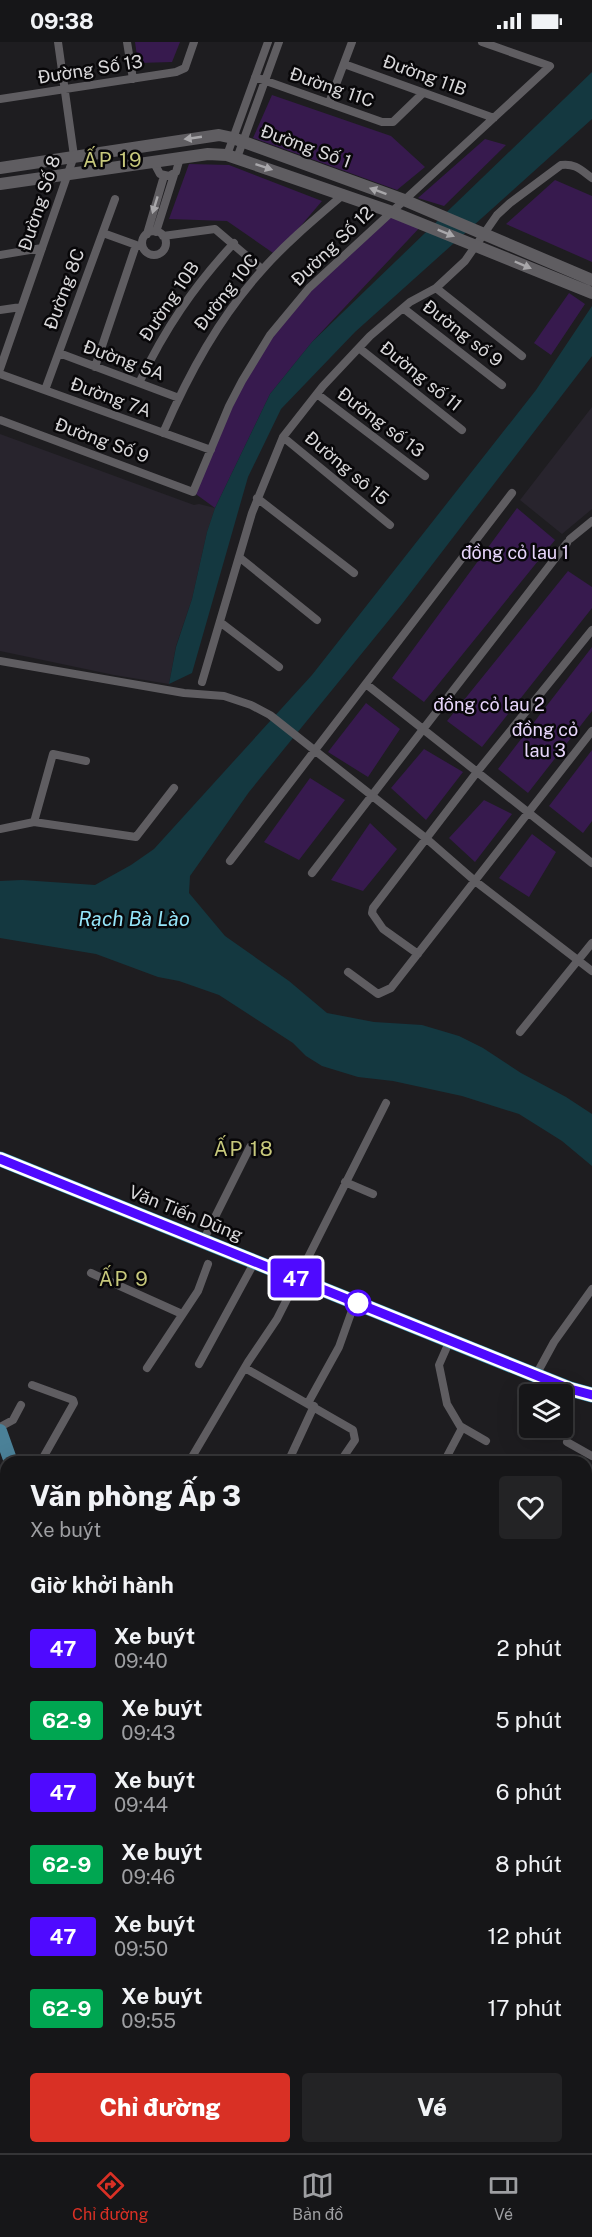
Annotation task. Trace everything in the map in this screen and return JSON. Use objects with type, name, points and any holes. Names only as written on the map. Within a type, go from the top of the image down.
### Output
[{"type":"highway","name":"Văn Tiến Dũng","points":[[0,1159],[570,1389],[592,1395]]},
{"type":"main road","points":[[0,1429],[9,1456]]},
{"type":"street","name":"Đường Số 8","points":[[0,369],[74,156],[58,42]]},
{"type":"street","points":[[127,42],[133,79]]},
{"type":"street","name":"Đường Số 13","points":[[0,98],[176,72],[185,68],[194,42]]},
{"type":"street","points":[[232,157],[255,77],[268,42]]},
{"type":"street","points":[[238,140],[265,81],[279,42]]},
{"type":"street","points":[[329,103],[352,42]]},
{"type":"street","name":"Đường Số 12","points":[[193,492],[229,406],[270,335],[309,288],[550,66],[482,42]]},
{"type":"street","name":"Đường 11B","points":[[344,64],[494,118]]},
{"type":"street","name":"Đường 11C","points":[[255,77],[382,122],[393,122],[423,93]]},
{"type":"street","name":"Đường Số 1","points":[[0,168],[219,135],[404,201],[480,233],[587,285]]},
{"type":"street","points":[[151,144],[157,171],[169,176]]},
{"type":"street","name":"Đường Số 1","points":[[0,184],[208,154],[232,157],[344,194],[587,285]]},
{"type":"street","points":[[95,367],[139,246],[147,234],[169,176],[178,168],[180,158]]},
{"type":"street","points":[[201,682],[257,498],[283,437],[317,394],[359,348],[403,308],[436,288],[465,261],[480,233],[510,203],[561,165],[571,164],[592,178]]},
{"type":"street","points":[[103,233],[139,246],[148,254],[160,254],[166,243],[160,234],[169,176]]},
{"type":"street","name":"Đường 10C","points":[[163,433],[201,352],[223,318],[262,269],[344,194]]},
{"type":"street","name":"Đường 8C","points":[[45,390],[115,199]]},
{"type":"street","points":[[147,234],[215,229],[262,269]]},
{"type":"street","name":"Đường 10B","points":[[140,383],[154,351],[177,312],[204,275],[234,243]]},
{"type":"street","points":[[0,255],[42,248]]},
{"type":"street","points":[[436,288],[522,356]]},
{"type":"street","points":[[0,310],[21,307]]},
{"type":"street","name":"Đường số 9","points":[[403,308],[502,385]]},
{"type":"street","name":"Đường số 11","points":[[359,348],[462,430]]},
{"type":"street","name":"Đường 5A","points":[[58,353],[179,398]]},
{"type":"street","name":"Đường 7A","points":[[0,374],[210,450]]},
{"type":"street","name":"Đường số 13","points":[[317,394],[425,476]]},
{"type":"street","name":"Đường Số 9","points":[[0,420],[193,492]]},
{"type":"street","name":"Đường sô 15","points":[[283,437],[390,525]]},
{"type":"street","points":[[230,861],[512,493]]},
{"type":"street","points":[[257,498],[354,573]]},
{"type":"street","points":[[312,873],[568,541],[592,521]]},
{"type":"street","points":[[239,557],[317,620]]},
{"type":"street","points":[[220,622],[279,667]]},
{"type":"street","points":[[418,954],[383,929],[372,913],[373,908],[428,840],[477,772],[592,630]]},
{"type":"street","points":[[0,661],[184,693],[224,696],[251,705],[270,716],[428,840],[475,881],[592,971]]},
{"type":"street","points":[[366,684],[592,863]]},
{"type":"street","points":[[348,972],[378,994],[391,988],[592,731]]},
{"type":"street","points":[[34,822],[53,754],[86,761]]},
{"type":"street","points":[[0,829],[34,822],[136,837],[174,788]]},
{"type":"street","points":[[520,1032],[592,943]]},
{"type":"street","points":[[193,1456],[299,1279],[386,1103]]},
{"type":"street","points":[[203,1241],[250,1148]]},
{"type":"street","points":[[345,1182],[373,1194]]},
{"type":"street","points":[[199,1364],[255,1263]]},
{"type":"street","points":[[147,1368],[198,1291],[208,1264]]},
{"type":"street","points":[[92,1273],[182,1314]]},
{"type":"street","points":[[536,1375],[554,1342],[592,1289]]},
{"type":"street","points":[[290,1456],[311,1405],[339,1347],[355,1302]]},
{"type":"street","points":[[450,1340],[439,1365],[447,1404],[462,1428],[486,1441]]},
{"type":"street","points":[[245,1368],[353,1430],[355,1440],[344,1456]]},
{"type":"street","points":[[32,1385],[73,1400],[74,1403],[44,1456]]},
{"type":"street","points":[[0,1429],[13,1420],[21,1405]]},
{"type":"street","points":[[447,1456],[462,1428]]},
{"type":"street","points":[[567,1442],[592,1456]]},
{"type":"shaded area","points":[[592,407],[592,509],[562,534],[520,500]]},
{"type":"shaded area","points":[[0,434],[194,505],[215,508],[207,532],[192,599],[176,646],[169,684],[0,651]]},
{"type":"green space","points":[[135,42],[180,42],[172,62],[138,63]]},
{"type":"green space","points":[[272,95],[391,136],[425,167],[397,190],[253,138]]},
{"type":"green space","points":[[485,139],[506,145],[444,206],[418,198]]},
{"type":"green space","points":[[189,164],[229,165],[322,201],[276,255],[227,221],[169,219]]},
{"type":"green space","points":[[555,180],[592,196],[592,262],[506,224]]},
{"type":"green space","points":[[392,212],[423,224],[312,342],[270,394],[215,508],[193,492],[227,411],[258,354],[283,318],[312,286]]},
{"type":"green space","points":[[569,293],[585,304],[551,355],[534,343]]},
{"type":"green space","name":"đồng cỏ lau 1","points":[[517,508],[555,540],[424,702],[392,678]]},
{"type":"green space","name":"đồng cỏ lau 2","points":[[568,571],[592,587],[592,608],[482,747],[447,721]]},
{"type":"green space","name":"đồng cỏ lau 3","points":[[592,647],[592,711],[528,793],[498,769]]},
{"type":"green space","points":[[366,703],[400,729],[368,777],[328,752]]},
{"type":"green space","points":[[424,749],[463,772],[426,820],[391,788]]},
{"type":"green space","name":"đồng cỏ lau 3","points":[[592,750],[592,821],[583,833],[549,806]]},
{"type":"green space","points":[[310,778],[345,800],[299,860],[264,842]]},
{"type":"green space","points":[[484,800],[512,814],[475,862],[449,838]]},
{"type":"green space","points":[[370,823],[397,849],[363,891],[331,880]]},
{"type":"green space","points":[[532,834],[556,852],[529,897],[499,878]]},
{"type":"water","points":[[592,72],[592,119],[355,332],[281,409],[248,477],[192,673],[169,684],[176,647],[192,599],[207,532],[215,508],[270,394],[312,342]]},
{"type":"water","name":"Rạch Bà Lào","points":[[592,306],[592,356],[402,604],[249,792],[190,876],[189,893],[225,936],[289,981],[327,1013],[374,1022],[422,1025],[459,1036],[592,1114],[592,1166],[562,1141],[519,1114],[462,1096],[393,1081],[358,1077],[322,1066],[306,1056],[293,1043],[219,995],[179,981],[158,977],[96,954],[0,938],[0,881],[22,880],[95,885],[154,849],[312,675],[536,390]]},
{"type":"bus line","name":"47","points":[[0,1159],[570,1389],[592,1395]]},
{"type":"district","name":"ẤP 19","points":[[113,160]]},
{"type":"district","name":"ẤP 18","points":[[244,1149]]},
{"type":"district","name":"ẤP 9","points":[[124,1279]]}]
